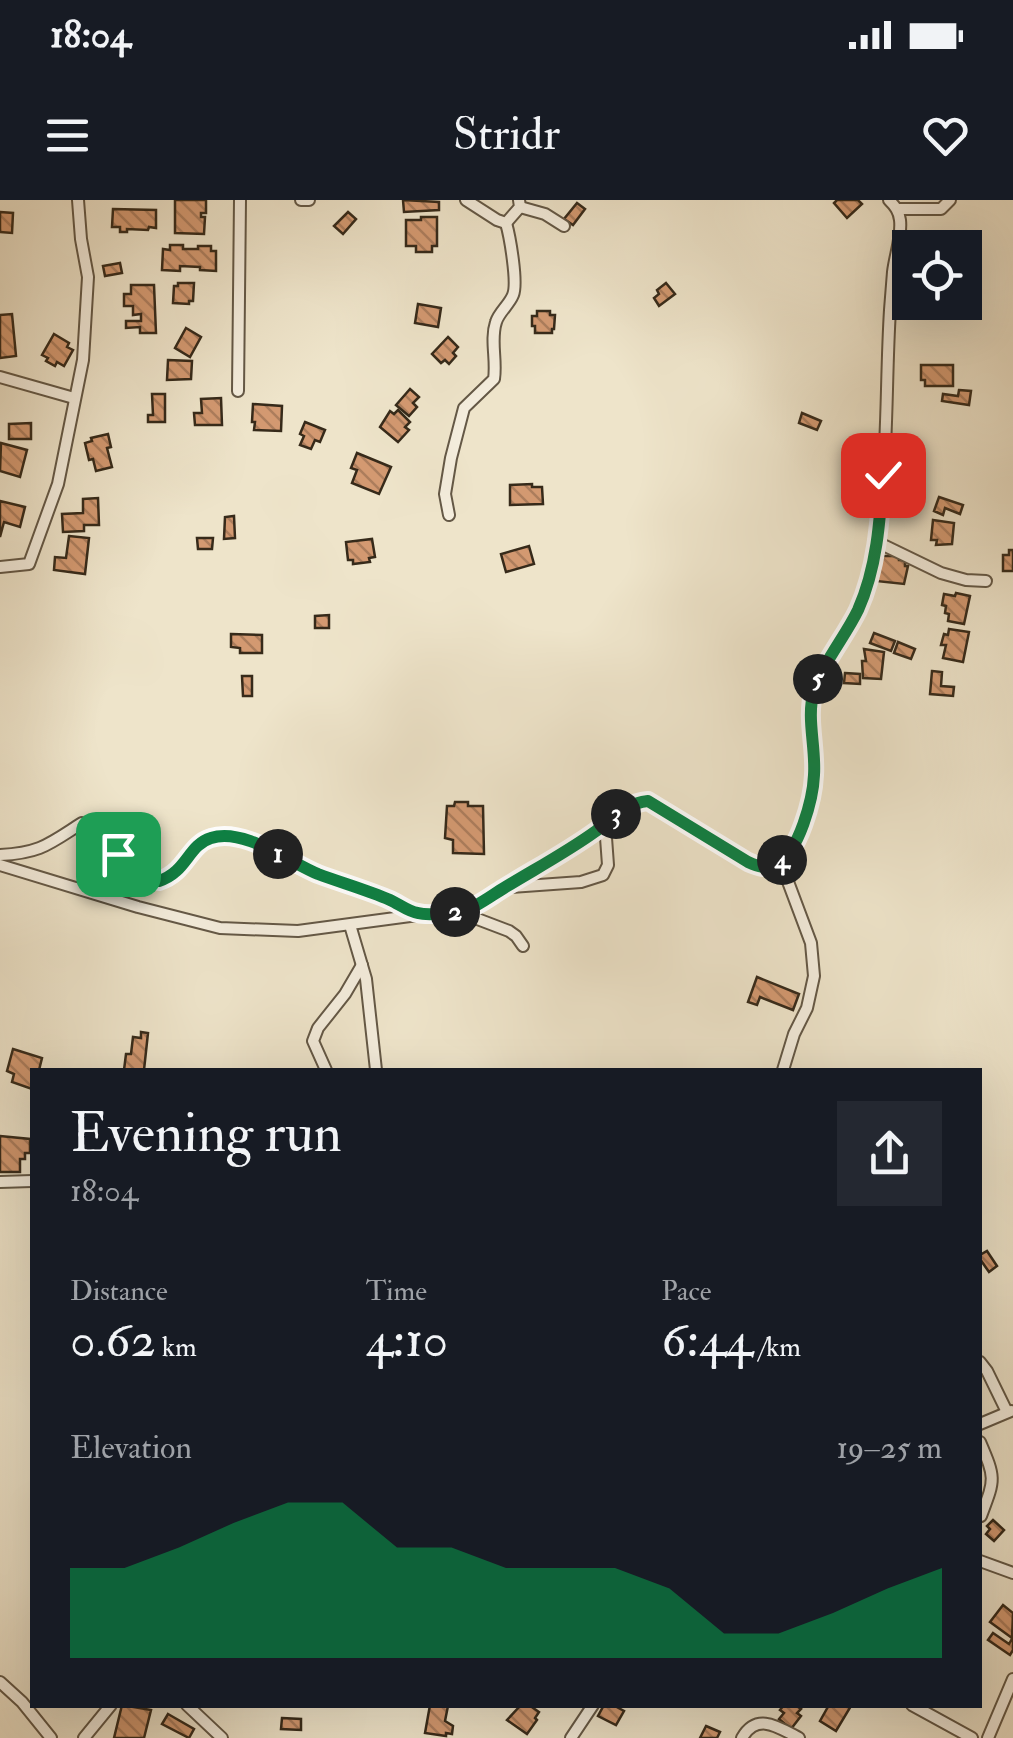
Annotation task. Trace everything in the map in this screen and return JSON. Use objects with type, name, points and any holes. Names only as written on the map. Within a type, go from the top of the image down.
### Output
[{"type":"street","points":[[0,567],[29,564],[58,484],[84,360],[88,277],[78,200]]},
{"type":"street","points":[[238,391],[240,200]]},
{"type":"street","points":[[301,200],[309,200]]},
{"type":"street","points":[[466,200],[506,223]]},
{"type":"street","points":[[0,865],[220,928],[298,931],[458,911],[477,905],[637,802],[648,801],[748,862],[766,868],[780,862],[796,842],[811,798],[813,694],[820,674],[857,611],[877,542],[886,440],[890,310],[900,233],[893,204],[941,209],[950,200]]},
{"type":"street","points":[[449,515],[446,494],[464,408],[494,379],[496,324],[515,292],[506,223],[520,204],[564,226]]},
{"type":"street","points":[[0,377],[74,398]]},
{"type":"street","points":[[877,542],[940,573],[986,582]]},
{"type":"street","points":[[0,854],[40,850],[82,823],[96,830],[118,854],[159,881],[179,870],[204,841],[228,836],[256,844],[420,914]]},
{"type":"street","points":[[505,888],[582,882],[603,875],[608,865],[605,824]]},
{"type":"street","points":[[780,862],[811,943],[814,976],[807,1008],[794,1034],[785,1068]]},
{"type":"street","points":[[458,911],[509,931],[523,946]]},
{"type":"street","points":[[350,925],[362,965],[376,1068]]},
{"type":"street","points":[[325,1068],[313,1042],[318,1028],[362,965]]},
{"type":"street","points":[[0,1182],[30,1181]]},
{"type":"street","points":[[982,1365],[1010,1411],[982,1423]]},
{"type":"street","points":[[982,1446],[994,1483],[982,1513]]},
{"type":"street","points":[[982,1562],[1013,1573]]},
{"type":"street","points":[[988,1738],[1013,1679]]},
{"type":"street","points":[[0,1682],[28,1701]]},
{"type":"street","points":[[32,1708],[51,1738]]},
{"type":"street","points":[[84,1738],[109,1708]]},
{"type":"street","points":[[190,1708],[222,1738]]},
{"type":"street","points":[[571,1738],[591,1708]]},
{"type":"street","points":[[917,1708],[972,1738]]},
{"type":"street","points":[[742,1738],[758,1722],[773,1724],[799,1738]]},
{"type":"building","points":[[175,200],[206,200],[206,213],[201,213],[205,217],[204,234],[175,233]]},
{"type":"building","points":[[403,200],[439,202],[439,210],[404,212]]},
{"type":"building","points":[[858,200],[862,204],[847,218],[834,203]]},
{"type":"building","points":[[577,203],[585,209],[573,225],[564,219]]},
{"type":"building","points":[[113,209],[156,210],[156,228],[120,232],[120,227],[112,227]]},
{"type":"building","points":[[0,212],[13,213],[12,233],[0,232]]},
{"type":"building","points":[[348,212],[356,219],[343,234],[334,226]]},
{"type":"building","points":[[437,217],[437,246],[432,246],[432,252],[416,252],[416,246],[406,246],[406,220]]},
{"type":"building","points":[[170,245],[183,245],[183,249],[211,246],[211,251],[216,251],[216,271],[180,266],[180,271],[162,270],[163,249],[170,250]]},
{"type":"building","points":[[120,263],[122,273],[105,276],[103,266]]},
{"type":"building","points":[[194,283],[193,301],[189,304],[173,303],[174,286]]},
{"type":"building","points":[[666,283],[675,294],[659,306],[654,298]]},
{"type":"building","points":[[131,285],[154,285],[156,333],[140,333],[140,327],[126,328],[126,321],[141,321],[141,314],[133,315],[133,306],[124,306],[124,294],[131,294]]},
{"type":"building","points":[[418,304],[441,308],[438,327],[415,323]]},
{"type":"building","points":[[537,311],[555,315],[552,333],[535,333],[532,316],[537,316]]},
{"type":"building","points":[[12,314],[16,356],[0,358],[0,315]]},
{"type":"building","points":[[186,328],[201,337],[190,357],[175,348]]},
{"type":"building","points":[[54,334],[73,350],[64,366],[57,362],[55,366],[42,355]]},
{"type":"building","points":[[448,337],[458,347],[449,364],[445,360],[441,363],[432,354]]},
{"type":"building","points":[[168,360],[192,361],[191,379],[167,380]]},
{"type":"building","points":[[921,365],[953,365],[953,386],[925,386]]},
{"type":"building","points":[[410,389],[419,397],[409,416],[396,405]]},
{"type":"building","points":[[959,390],[971,391],[969,405],[942,401],[943,394],[958,396]]},
{"type":"building","points":[[152,394],[165,394],[165,422],[148,422],[148,415],[153,415]]},
{"type":"building","points":[[221,398],[222,425],[195,425],[194,413],[202,413],[201,399]]},
{"type":"building","points":[[253,404],[282,406],[281,431],[254,430]]},
{"type":"building","points":[[398,410],[410,422],[405,427],[409,430],[398,442],[380,427],[390,411],[394,414]]},
{"type":"building","points":[[802,413],[821,421],[817,430],[799,423]]},
{"type":"building","points":[[305,422],[325,430],[320,442],[315,440],[311,449],[300,445]]},
{"type":"building","points":[[31,423],[31,439],[9,439],[9,424]]},
{"type":"building","points":[[108,434],[112,467],[96,471],[85,443]]},
{"type":"building","points":[[1,443],[27,450],[20,477],[0,471]]},
{"type":"building","points":[[357,453],[391,467],[379,494],[352,483],[357,470],[351,468]]},
{"type":"building","points":[[510,485],[542,487],[543,504],[510,505]]},
{"type":"building","points":[[939,497],[963,505],[960,514],[945,508],[943,515],[934,511]]},
{"type":"building","points":[[98,498],[99,525],[84,525],[84,531],[63,532],[62,514],[83,513],[83,499]]},
{"type":"building","points":[[0,501],[25,507],[20,527],[4,522],[0,537]]},
{"type":"building","points":[[234,516],[235,538],[224,539],[225,517]]},
{"type":"building","points":[[933,520],[954,523],[952,544],[936,545],[937,540],[931,540]]},
{"type":"building","points":[[69,536],[89,538],[85,574],[54,570],[55,557],[66,558]]},
{"type":"building","points":[[197,538],[213,538],[212,549],[198,549]]},
{"type":"building","points":[[372,539],[375,557],[369,558],[370,562],[353,564],[353,560],[348,560],[346,542]]},
{"type":"building","points":[[529,546],[534,564],[506,572],[501,554]]},
{"type":"building","points":[[1009,550],[1013,550],[1013,571],[1003,571],[1003,555],[1009,555]]},
{"type":"building","points":[[880,556],[899,556],[899,560],[905,560],[908,566],[904,584],[876,581]]},
{"type":"building","points":[[944,594],[970,596],[964,624],[948,621],[946,606],[942,605]]},
{"type":"building","points":[[329,615],[329,628],[315,628],[315,616]]},
{"type":"building","points":[[949,629],[969,632],[963,662],[943,658],[946,645],[941,645]]},
{"type":"building","points":[[874,633],[895,641],[891,651],[870,643]]},
{"type":"building","points":[[231,634],[262,635],[262,653],[240,653],[240,648],[231,647]]},
{"type":"building","points":[[898,642],[915,649],[911,659],[894,653]]},
{"type":"building","points":[[864,649],[884,652],[881,679],[863,678]]},
{"type":"building","points":[[932,671],[942,672],[941,686],[954,687],[953,696],[930,694]]},
{"type":"building","points":[[845,673],[860,674],[860,684],[844,683]]},
{"type":"building","points":[[242,676],[252,676],[252,696],[243,696]]},
{"type":"building","points":[[455,802],[483,806],[484,854],[453,853],[453,840],[445,838],[447,806],[454,806]]},
{"type":"building","points":[[757,977],[799,994],[793,1010],[760,997],[757,1005],[748,1002]]},
{"type":"building","points":[[141,1032],[148,1033],[144,1068],[124,1068],[133,1037],[141,1038]]},
{"type":"building","points":[[13,1049],[42,1058],[40,1068],[30,1068],[30,1088],[12,1082],[14,1074],[7,1071]]},
{"type":"building","points":[[0,1136],[30,1139],[30,1153],[20,1159],[20,1172],[0,1172]]},
{"type":"building","points":[[987,1251],[997,1266],[989,1272],[982,1262],[982,1254]]},
{"type":"building","points":[[993,1520],[1004,1530],[994,1541],[986,1534]]},
{"type":"building","points":[[1003,1605],[1013,1613],[1012,1638],[990,1622]]},
{"type":"building","points":[[993,1633],[1009,1644],[1013,1637],[1010,1655],[988,1640]]},
{"type":"building","points":[[121,1708],[151,1710],[144,1738],[114,1738]]},
{"type":"building","points":[[429,1708],[448,1708],[445,1721],[453,1726],[452,1734],[425,1733]]},
{"type":"building","points":[[518,1708],[539,1712],[527,1734],[507,1720]]},
{"type":"building","points":[[602,1708],[624,1711],[616,1725],[598,1716]]},
{"type":"building","points":[[827,1708],[850,1708],[836,1731],[820,1721]]},
{"type":"building","points":[[801,1709],[797,1713],[801,1716],[791,1729],[779,1719],[784,1713],[780,1710]]},
{"type":"building","points":[[168,1714],[194,1729],[189,1738],[162,1724]]},
{"type":"building","points":[[282,1718],[301,1719],[301,1730],[281,1729]]},
{"type":"building","points":[[706,1726],[720,1732],[717,1738],[700,1738]]},
{"type":"route","points":[[118,854],[159,881],[179,870],[208,839],[228,836],[256,844],[420,914],[451,912],[477,905],[546,864],[622,809],[648,801],[748,862],[766,868],[773,866],[796,842],[811,798],[813,694],[820,674],[862,600],[877,542],[883,475]]}]
